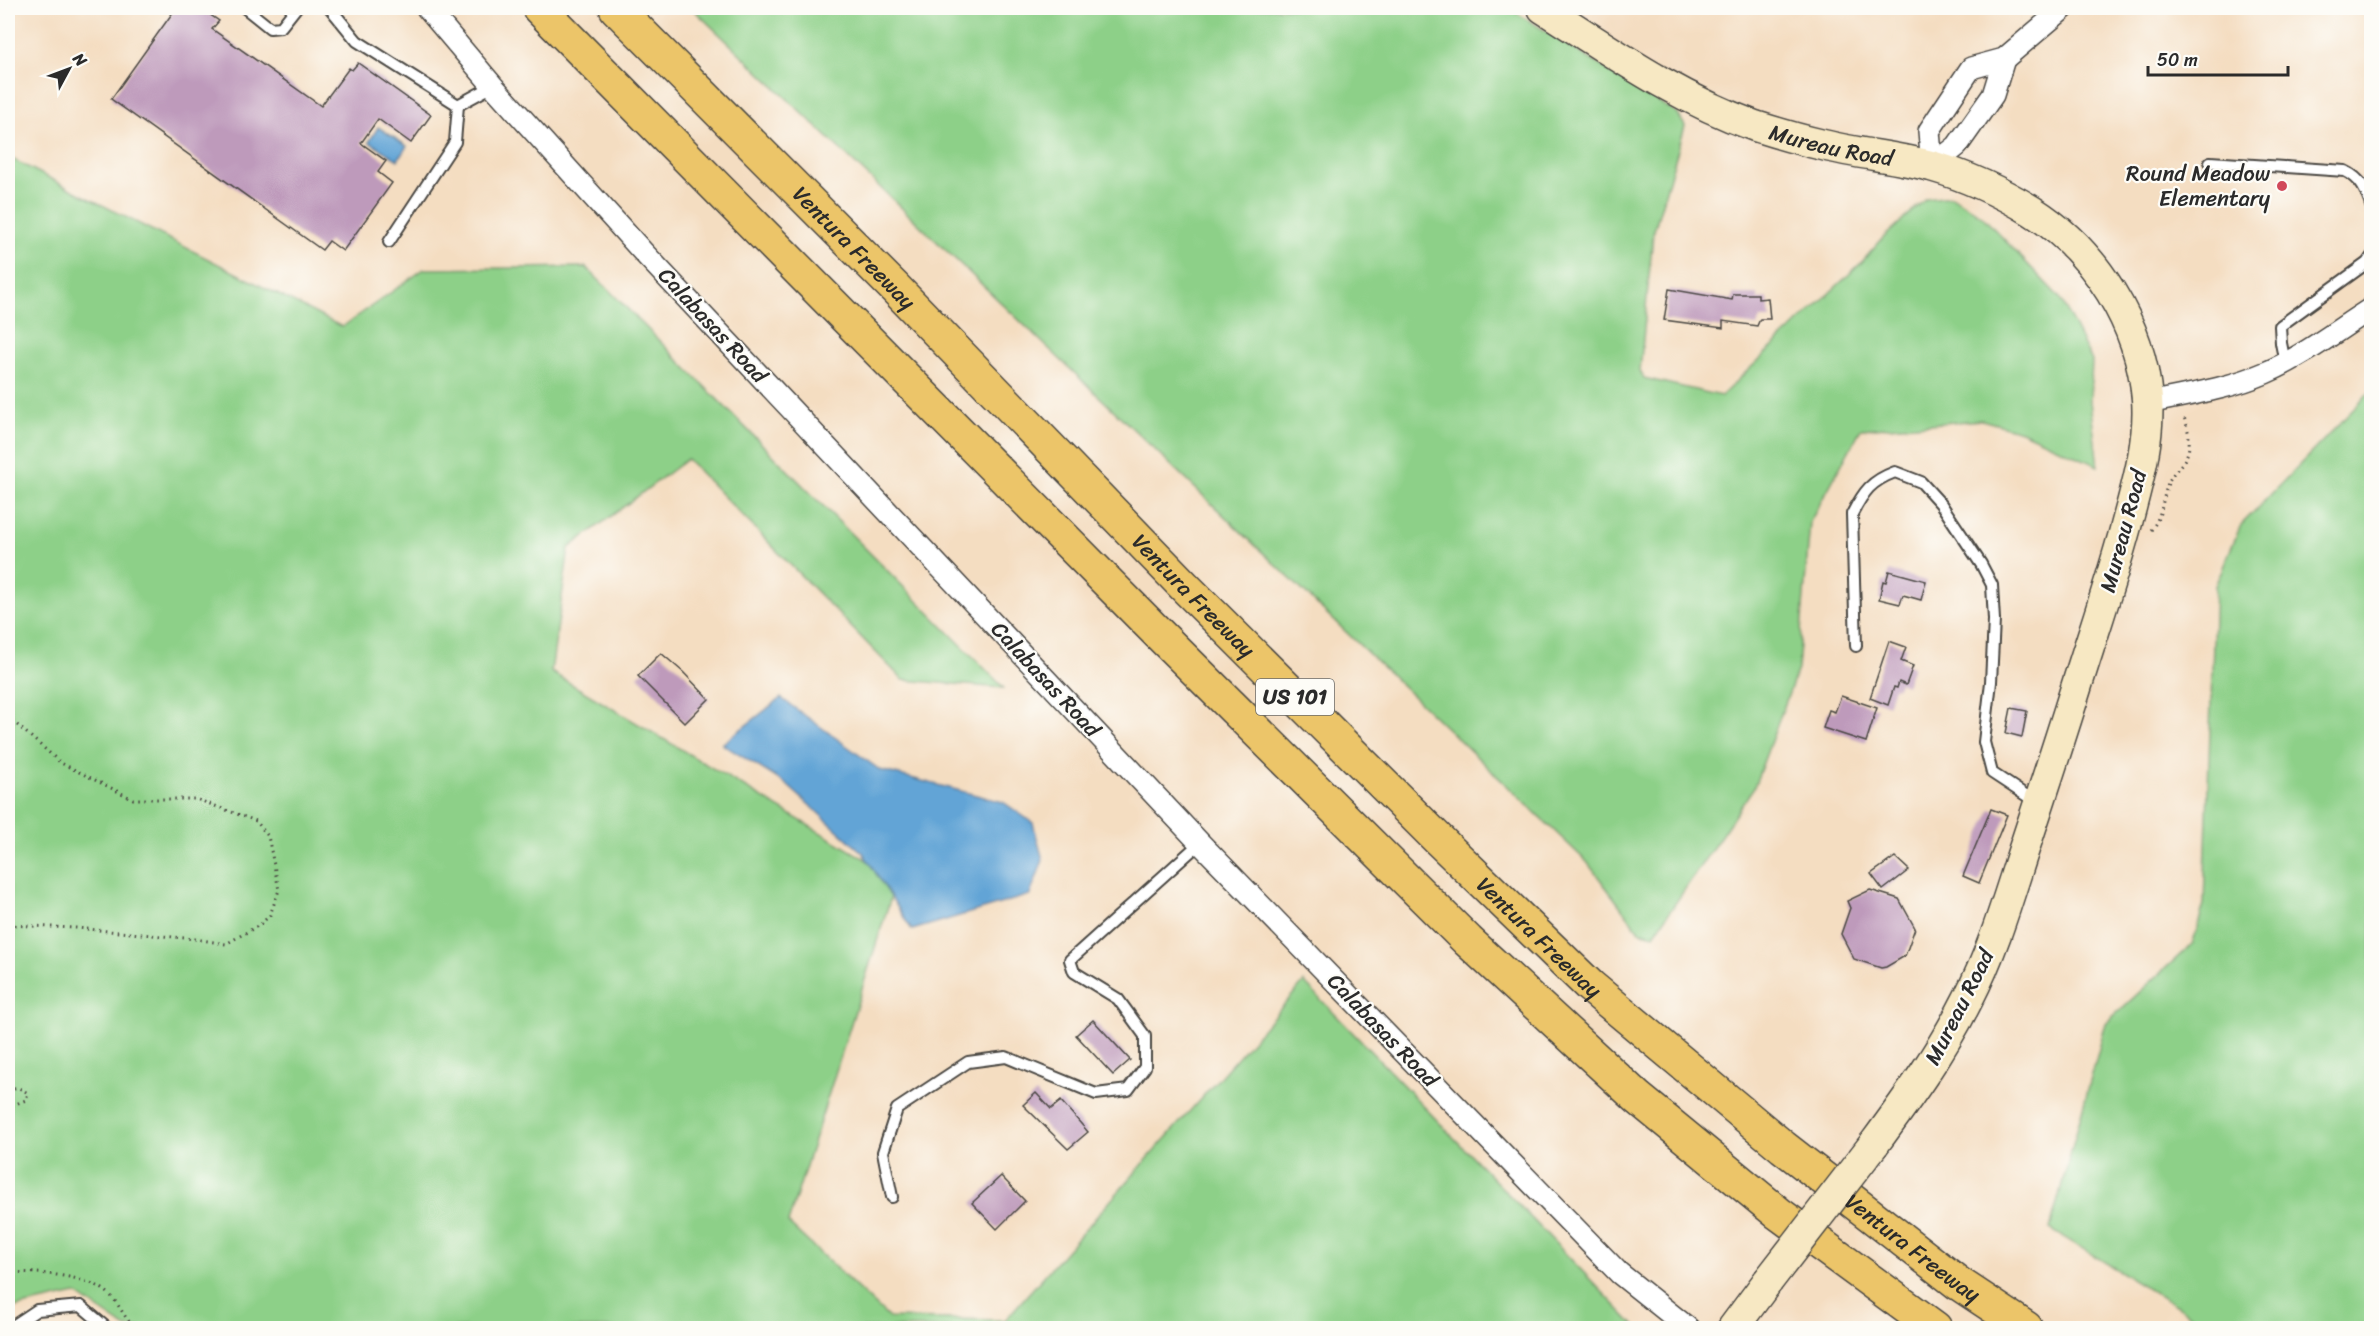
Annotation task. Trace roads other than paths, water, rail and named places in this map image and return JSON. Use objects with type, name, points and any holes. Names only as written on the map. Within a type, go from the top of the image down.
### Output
[{"type":"highway","name":"US 101","points":[[539,8],[1468,941],[1638,1098],[1778,1213],[1935,1329]]},
{"type":"highway","name":"Ventura Freeway","points":[[616,8],[894,287],[1187,589],[1429,831],[1590,986],[1783,1148],[1958,1283],[2026,1329]]},
{"type":"main road","name":"Mureau Road","points":[[1543,8],[1669,88],[1714,109],[1756,126],[1822,145],[1932,166],[1986,186],[2033,212],[2065,236],[2091,263],[2109,288],[2133,338],[2143,371],[2148,403],[2142,459],[2121,545],[2007,904],[1968,999],[1925,1074],[1733,1329]]},
{"type":"street","name":"Calabasas Road","points":[[427,8],[493,86],[652,261],[1200,843],[1619,1272],[1688,1329]]},
{"type":"street","points":[[1932,166],[1929,131],[1971,68],[2004,59],[2064,8]]},
{"type":"street","points":[[1932,166],[1958,146],[1993,95],[2004,59]]},
{"type":"street","points":[[2148,403],[2239,382],[2265,373],[2285,363],[2372,308]]},
{"type":"lane","points":[[245,8],[270,28],[281,27],[296,8]]},
{"type":"lane","points":[[330,8],[357,41],[458,105]]},
{"type":"lane","points":[[458,105],[493,86]]},
{"type":"lane","points":[[388,242],[455,142],[458,105]]},
{"type":"lane","points":[[2210,162],[2345,171],[2356,176],[2365,188],[2372,208]]},
{"type":"lane","points":[[2285,363],[2280,326],[2367,264],[2372,256]]},
{"type":"lane","points":[[1856,646],[1852,514],[1862,496],[1877,479],[1895,472],[1921,482],[1941,504],[1992,585],[1994,620],[1991,682],[1984,742],[1992,773],[2039,804]]},
{"type":"lane","points":[[892,1197],[883,1152],[897,1109],[968,1062],[1006,1056],[1096,1094],[1128,1090],[1145,1067],[1145,1036],[1118,999],[1074,972],[1070,960],[1200,843]]},
{"type":"lane","points":[[10,1329],[37,1310],[81,1306],[107,1329]]},
{"type":"water","points":[[378,127],[407,146],[398,160],[369,142]]},
{"type":"water","points":[[781,698],[880,770],[1003,802],[1033,823],[1043,860],[1030,895],[912,930],[863,853],[786,784],[722,744]]},
{"type":"place","name":"Round Meadow Elementary","points":[[2282,186]]}]
